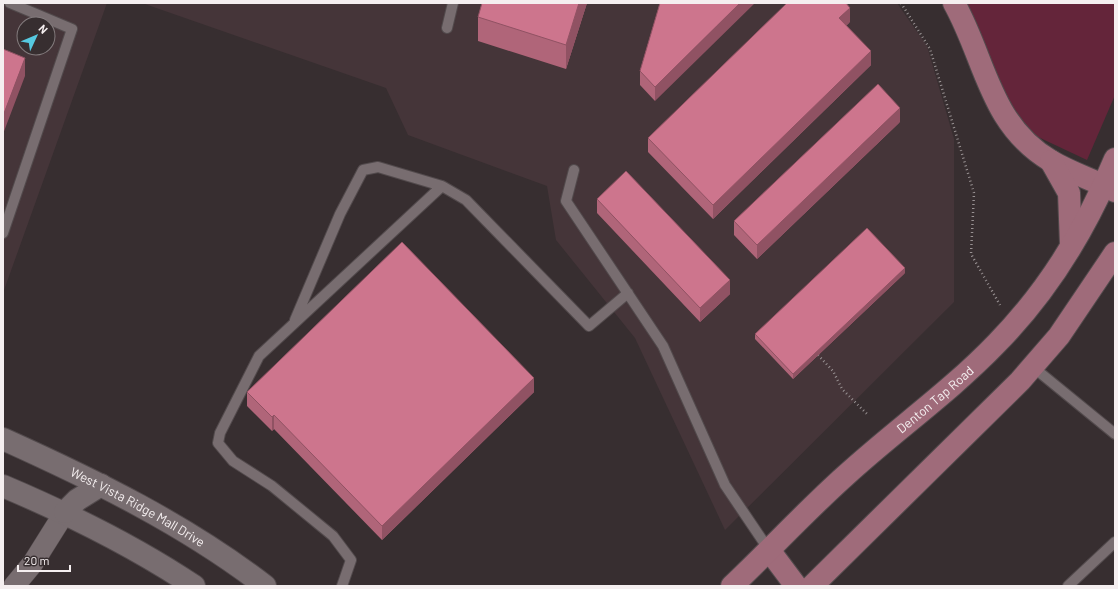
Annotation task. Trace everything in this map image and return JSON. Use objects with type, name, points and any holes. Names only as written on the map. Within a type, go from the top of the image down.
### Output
[{"type":"main road","points":[[954,3],[962,18],[989,87],[1003,115],[1023,140],[1051,161],[1110,188]]},
{"type":"main road","name":"Denton Tap Road","points":[[732,586],[844,476],[929,406],[996,344],[1030,306],[1056,270],[1110,188],[1115,159]]},
{"type":"main road","points":[[1051,161],[1069,193],[1071,246]]},
{"type":"main road","points":[[812,586],[1033,367],[1059,336],[1115,253]]},
{"type":"main road","name":"West Vista Ridge Mall Drive","points":[[3,439],[101,485],[182,531],[244,570],[265,586]]},
{"type":"main road","points":[[65,512],[77,500],[101,485]]},
{"type":"main road","points":[[3,486],[65,512],[160,564],[194,586]]},
{"type":"main road","points":[[769,550],[796,586]]},
{"type":"street","points":[[14,586],[33,563],[65,512]]},
{"type":"lane","points":[[3,233],[72,30],[10,3]]},
{"type":"lane","points":[[446,28],[454,3]]},
{"type":"lane","points":[[293,324],[340,214],[363,170],[378,167],[442,186],[466,200],[589,326],[628,293]]},
{"type":"lane","points":[[574,170],[566,201],[663,346],[725,485],[769,550]]},
{"type":"lane","points":[[342,586],[351,560],[333,536],[272,486],[233,461],[218,443],[220,433],[259,356],[442,186]]},
{"type":"lane","points":[[1033,367],[1115,434]]},
{"type":"lane","points":[[1068,586],[1115,542]]},
{"type":"path","points":[[901,3],[930,49],[974,193],[971,254],[1000,305]]},
{"type":"path","points":[[818,356],[833,371],[842,389],[867,414]]},
{"type":"shaded area","points":[[3,3],[107,3],[3,293]]},
{"type":"shaded area","points":[[142,3],[897,3],[927,46],[954,139],[954,302],[725,530],[635,338],[556,240],[547,186],[408,135],[386,88]]},
{"type":"shaded area","points":[[962,3],[1115,3],[1115,95],[1087,160],[1036,136],[1017,118]]},
{"type":"building","points":[[482,3],[579,3],[566,45],[478,17]]},
{"type":"building","points":[[660,3],[740,3],[655,87],[640,71]]},
{"type":"building","points":[[787,3],[846,3],[850,8],[839,18],[871,51],[713,205],[648,138]]},
{"type":"building","points":[[3,49],[16,54],[16,56],[25,58],[3,116]]},
{"type":"building","points":[[878,84],[900,108],[757,245],[734,221]]},
{"type":"building","points":[[626,171],[730,280],[700,308],[597,199]]},
{"type":"building","points":[[867,228],[905,268],[793,374],[755,334]]},
{"type":"building","points":[[402,242],[534,378],[382,526],[274,415],[272,417],[247,392]]}]
